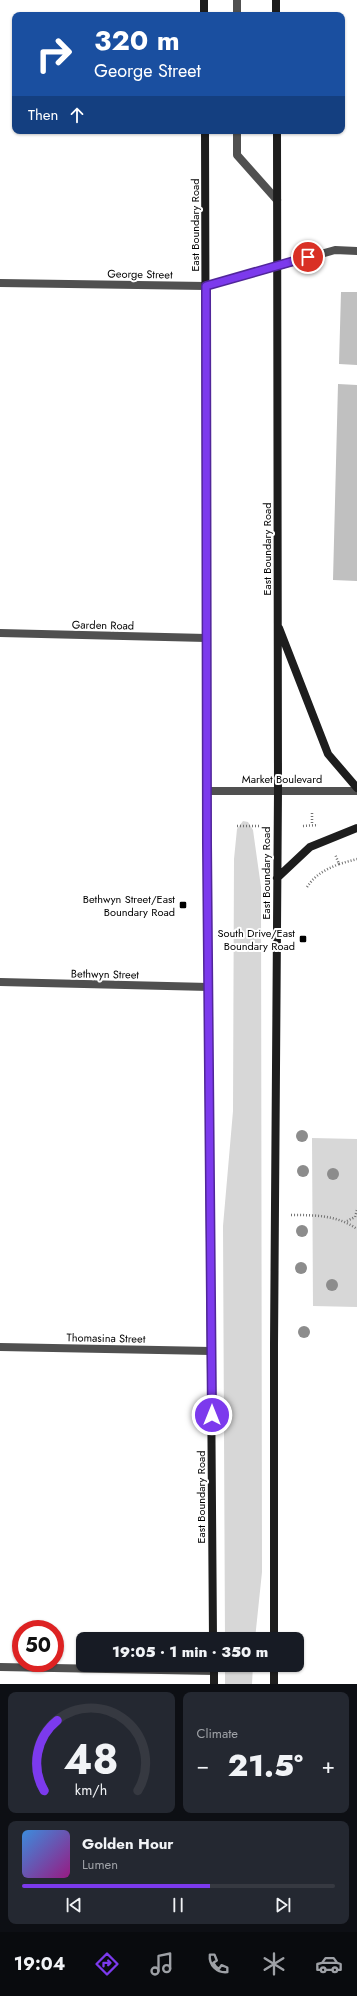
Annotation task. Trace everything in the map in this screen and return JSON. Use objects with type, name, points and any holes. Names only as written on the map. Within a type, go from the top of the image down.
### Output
[{"type":"main road","points":[[204,0],[204,12]]},
{"type":"main road","points":[[276,0],[276,12]]},
{"type":"main road","name":"East Boundary Road","points":[[205,134],[206,638],[214,1632]]},
{"type":"main road","name":"East Boundary Road","points":[[274,1632],[274,1215],[278,790],[277,134]]},
{"type":"main road","points":[[278,623],[326,749],[336,765],[357,790]]},
{"type":"main road","points":[[277,878],[310,847],[357,828]]},
{"type":"main road","points":[[214,1672],[214,1684]]},
{"type":"main road","points":[[274,1672],[274,1684]]},
{"type":"street","points":[[236,0],[236,12]]},
{"type":"street","points":[[237,134],[237,155],[277,200]]},
{"type":"street","name":"George Street","points":[[0,283],[206,286],[335,250],[357,251]]},
{"type":"street","name":"Garden Road","points":[[0,633],[206,638]]},
{"type":"street","name":"Market Boulevard","points":[[208,791],[357,790]]},
{"type":"street","name":"Bethwyn Street","points":[[0,982],[209,987]]},
{"type":"street","name":"Thomasina Street","points":[[0,1347],[212,1351]]},
{"type":"street","points":[[0,1667],[76,1667]]},
{"type":"path","points":[[312,813],[312,825]]},
{"type":"path","points":[[236,826],[259,826]]},
{"type":"path","points":[[335,852],[339,864]]},
{"type":"path","points":[[307,887],[314,877],[321,871],[357,859]]},
{"type":"path","points":[[346,1221],[355,1217],[357,1210]]},
{"type":"path","points":[[274,1215],[323,1215],[346,1221],[357,1229]]},
{"type":"shaded area","points":[[243,821],[248,822],[253,830],[261,887],[262,1572],[256,1632],[225,1632],[223,1226],[233,1111],[234,859],[237,829]]},
{"type":"shaded area","points":[[312,1138],[357,1139],[357,1307],[313,1306]]},
{"type":"shaded area","points":[[225,1672],[253,1672],[252,1684],[225,1684]]},
{"type":"building","points":[[341,292],[357,292],[357,365],[339,364]]},
{"type":"building","points":[[338,384],[357,385],[357,581],[333,580]]},
{"type":"place","name":"Bethwyn Street/East Boundary Road","points":[[183,905]]},
{"type":"place","name":"South Drive/East Boundary Road","points":[[303,939]]},
{"type":"route","points":[[212,1415],[207,844],[206,286],[308,257]]}]
